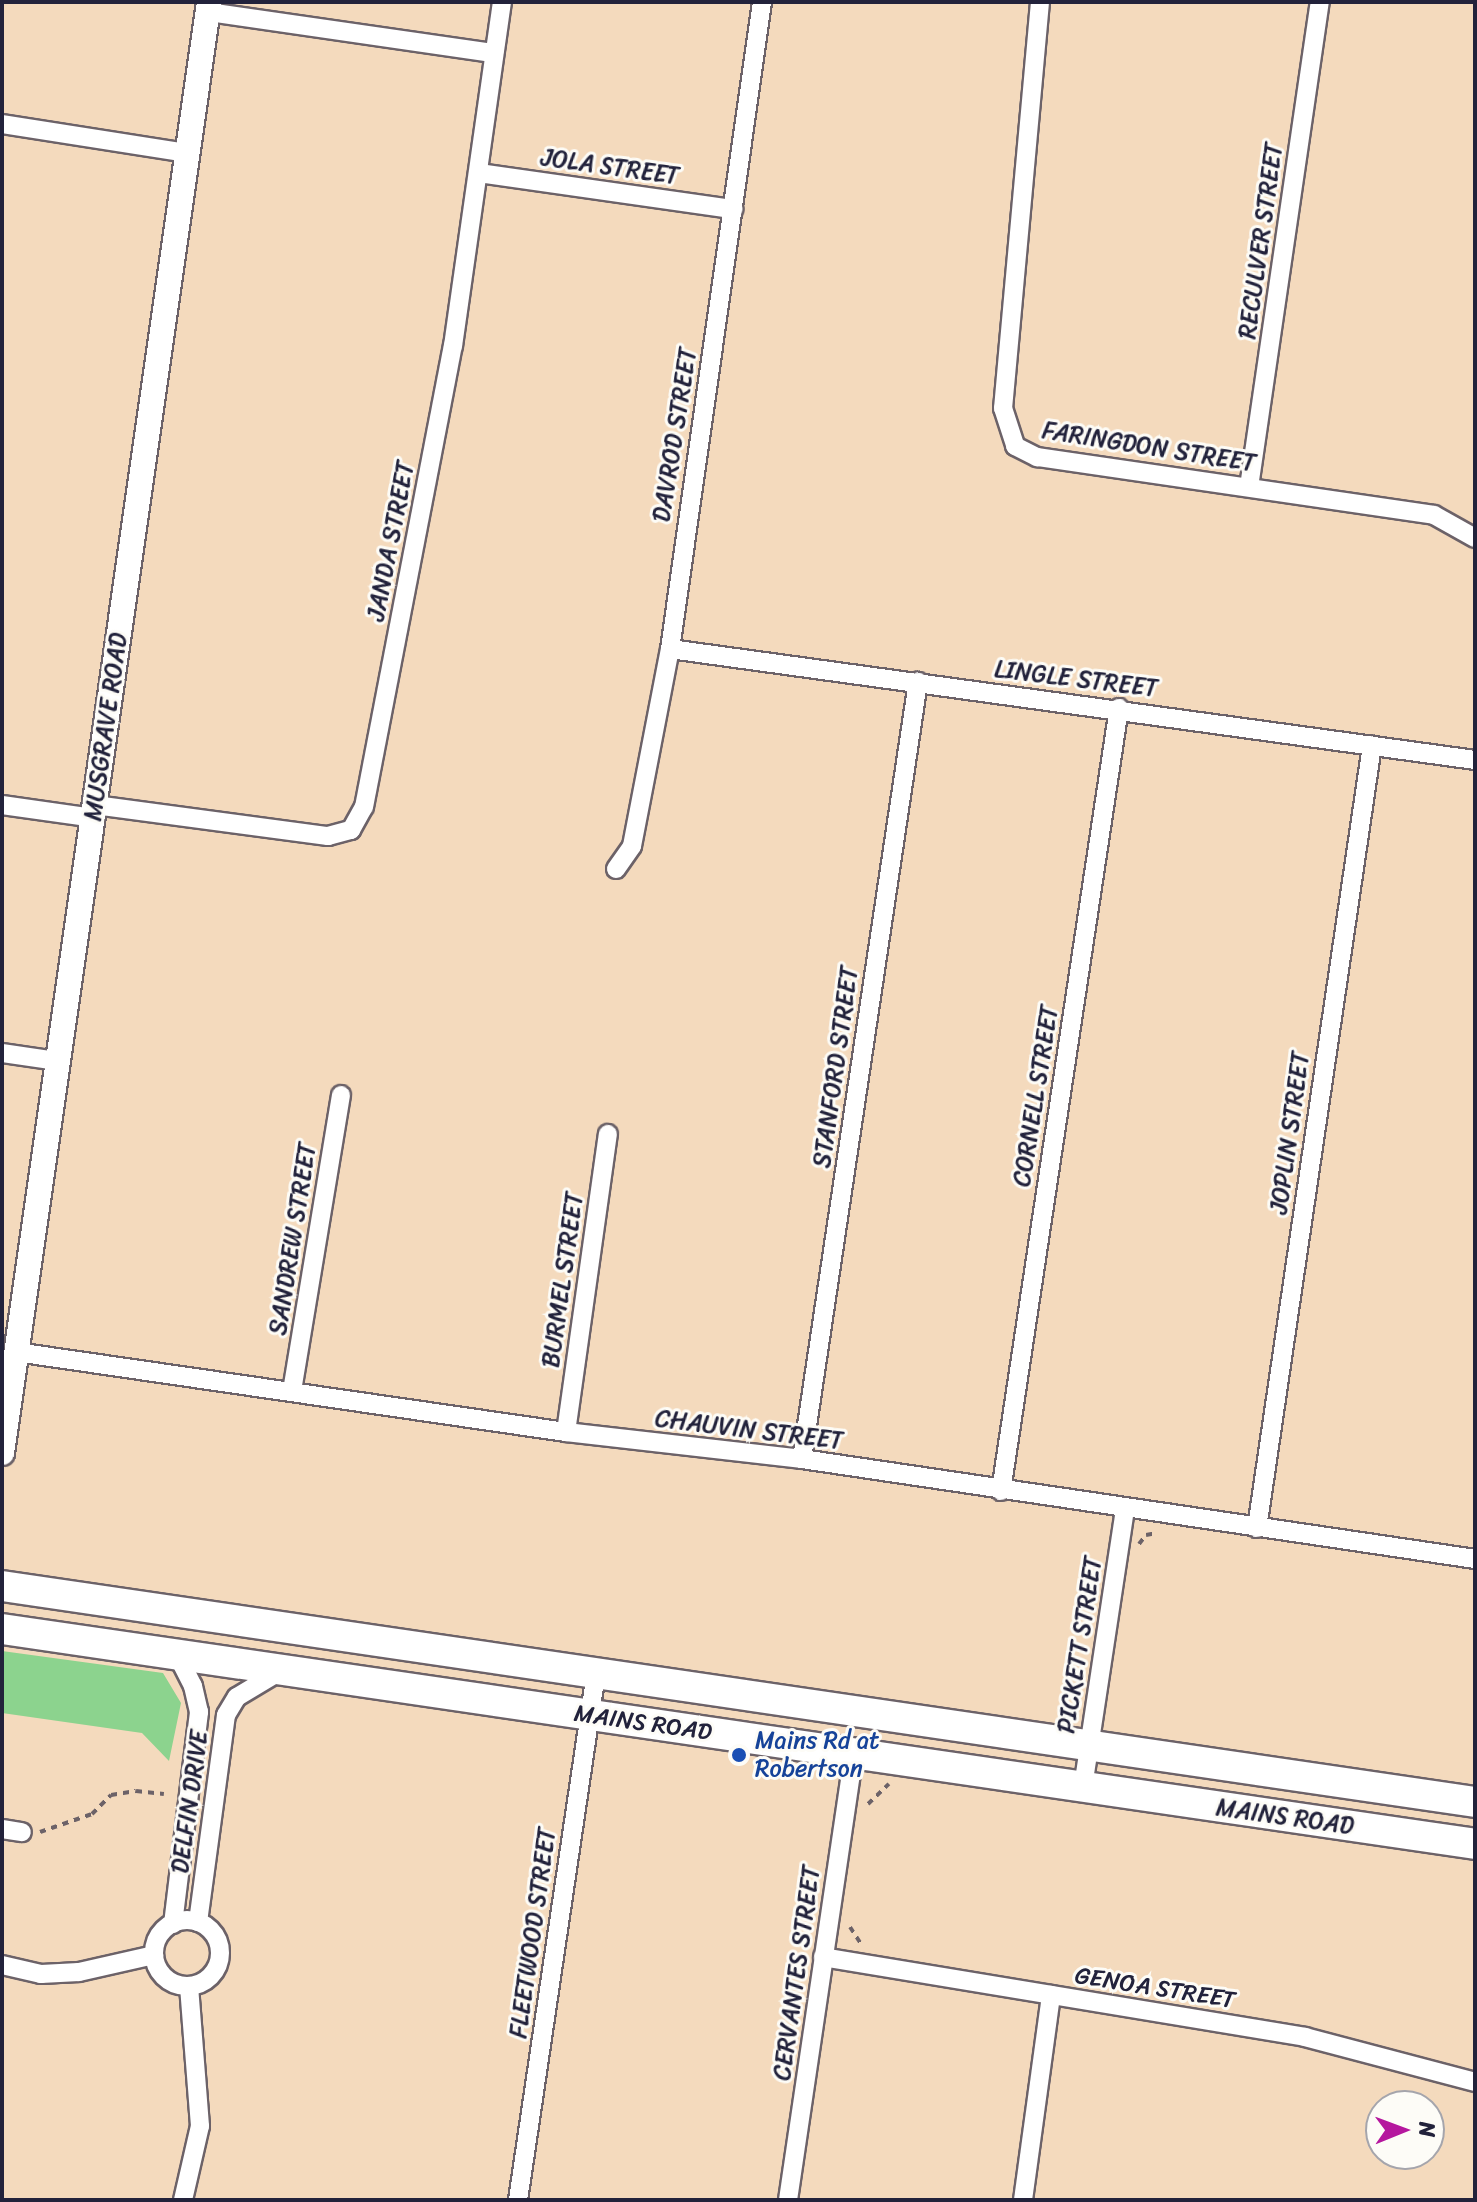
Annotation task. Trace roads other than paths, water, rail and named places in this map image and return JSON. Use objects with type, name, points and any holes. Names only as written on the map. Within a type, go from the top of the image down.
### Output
[{"type":"main road","name":"MAINS ROAD","points":[[2,1586],[1475,1802]]},
{"type":"main road","name":"MAINS ROAD","points":[[2,1629],[1475,1844]]},
{"type":"street","name":"JANDA STREET","points":[[94,811],[328,836],[351,830],[367,791],[453,346],[502,2]]},
{"type":"street","name":"DAVROD STREET","points":[[616,869],[632,846],[670,649],[762,2]]},
{"type":"street","name":"FARINGDON STREET","points":[[1040,2],[1003,408],[1015,446],[1037,457],[1434,515],[1475,538]]},
{"type":"street","name":"RECULVER STREET","points":[[1249,487],[1320,2]]},
{"type":"street","points":[[208,7],[494,53]]},
{"type":"street","name":"MUSGRAVE ROAD","points":[[2,1453],[16,1352],[11,1321],[57,1061],[208,7]]},
{"type":"street","points":[[2,124],[187,153]]},
{"type":"street","name":"JOLA STREET","points":[[479,173],[733,209]]},
{"type":"street","name":"LINGLE STREET","points":[[670,649],[1119,708],[1475,760]]},
{"type":"street","name":"STANFORD STREET","points":[[802,1459],[918,682]]},
{"type":"street","name":"CORNELL STREET","points":[[1001,1491],[1119,708]]},
{"type":"street","name":"JOPLIN STREET","points":[[1257,1528],[1372,745]]},
{"type":"street","points":[[2,805],[94,811]]},
{"type":"street","points":[[2,1053],[57,1061]]},
{"type":"street","name":"SANDREW STREET","points":[[292,1391],[341,1095]]},
{"type":"street","name":"BURMEL STREET","points":[[566,1432],[608,1134]]},
{"type":"street","name":"CHAUVIN STREET","points":[[16,1352],[566,1432],[802,1459],[1001,1491],[1475,1559]]},
{"type":"street","name":"PICKETT STREET","points":[[1083,1787],[1125,1509]]},
{"type":"street","name":"DELFIN DRIVE","points":[[173,1924],[199,1712],[193,1686],[177,1654]]},
{"type":"street","name":"DELFIN DRIVE","points":[[198,1922],[226,1715],[237,1697],[282,1670]]},
{"type":"street","name":"FLEETWOOD STREET","points":[[518,2200],[596,1673]]},
{"type":"street","name":"CERVANTES STREET","points":[[788,2200],[854,1754]]},
{"type":"street","points":[[2,1829],[22,1832]]},
{"type":"street","points":[[198,1922],[215,1935],[220,1958],[209,1977],[189,1986],[167,1980],[154,1955],[162,1932],[173,1924],[198,1922]]},
{"type":"street","points":[[2,1965],[41,1974],[79,1972],[154,1955]]},
{"type":"street","name":"GENOA STREET","points":[[823,1957],[1305,2037],[1475,2082]]},
{"type":"street","points":[[183,2200],[200,2126],[189,1986]]},
{"type":"street","points":[[1023,2200],[1051,1995]]},
{"type":"place","name":"Mains Rd at Robertson","points":[[739,1755]]}]
